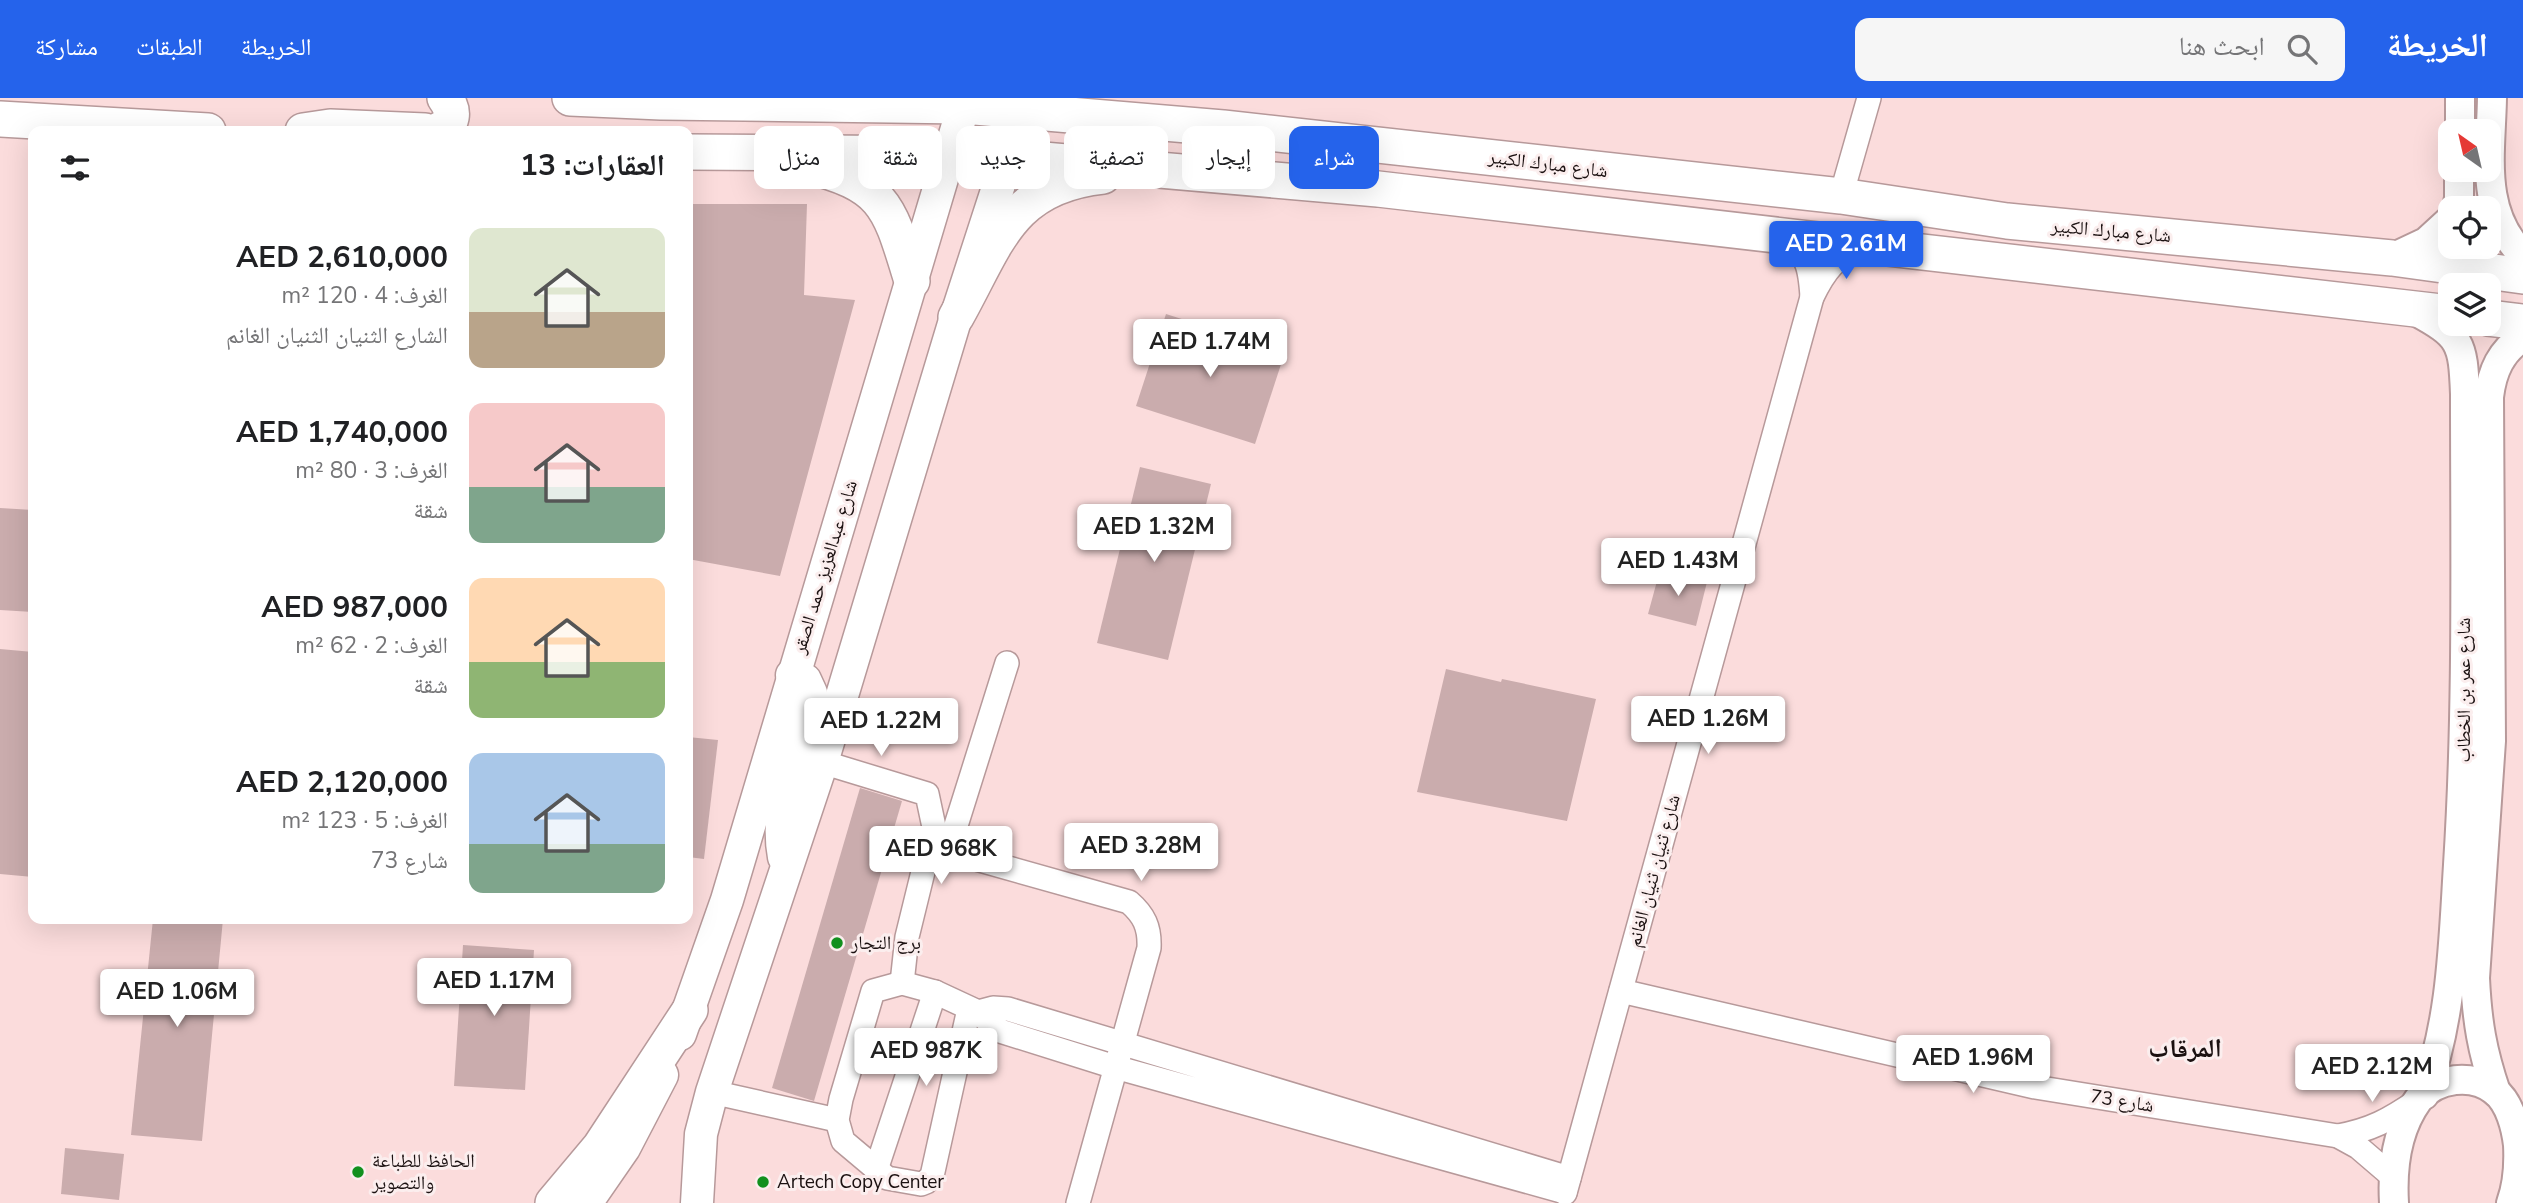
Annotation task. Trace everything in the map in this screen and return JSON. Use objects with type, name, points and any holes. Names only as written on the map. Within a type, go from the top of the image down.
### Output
[{"type":"main road","points":[[445,98],[450,105],[452,117],[446,126]]},
{"type":"main road","name":"شارع مبارك الكبير","points":[[570,98],[1025,104],[1206,126]]},
{"type":"main road","points":[[1120,98],[1216,126]]},
{"type":"main road","name":"شارع عبدالعزيز حمد الصقر","points":[[586,1203],[624,1148],[654,1094],[690,1010],[727,900],[965,102]]},
{"type":"main road","points":[[1018,126],[1025,104]]},
{"type":"main road","points":[[0,119],[121,126]]},
{"type":"main road","name":"شارع مبارك الكبير","points":[[1275,134],[1842,196],[2007,221],[2392,258],[2523,276]]},
{"type":"main road","points":[[693,152],[754,154]]},
{"type":"main road","points":[[844,154],[956,154]]},
{"type":"main road","points":[[1168,172],[1378,189],[2438,312]]},
{"type":"main road","points":[[844,176],[856,181],[883,204],[895,227],[912,281]]},
{"type":"main road","points":[[956,317],[1004,232],[1029,201],[1064,184]]},
{"type":"main road","points":[[697,1203],[701,1134],[712,1092],[787,873],[956,317],[999,189]]},
{"type":"main road","points":[[1938,255],[1952,249],[1959,235],[1955,220],[1942,211]]},
{"type":"main road","points":[[2000,262],[1989,253],[1986,239],[1994,226],[2007,221]]},
{"type":"main road","points":[[2501,319],[2523,322]]},
{"type":"main road","points":[[787,873],[781,835],[784,796],[811,693],[805,680],[792,675]]},
{"type":"main road","points":[[552,1203],[600,1147],[690,1010]]},
{"type":"street","points":[[1842,196],[1869,98]]},
{"type":"street","points":[[2460,98],[2460,119]]},
{"type":"street","points":[[2492,98],[2490,186],[2493,204],[2503,229],[2523,255]]},
{"type":"street","points":[[2392,258],[2426,242],[2438,231]]},
{"type":"street","points":[[1782,237],[1805,257],[1811,275],[1812,297]]},
{"type":"street","points":[[1812,297],[1822,276],[1835,260],[1849,251],[1866,247]]},
{"type":"street","name":"شارع ثنيان ثنيان الغانم","points":[[1565,1191],[1812,297]]},
{"type":"street","name":"شارع عمر بن الخطاب","points":[[2409,308],[2450,332],[2464,357],[2476,786],[2477,1012],[2482,1052],[2496,1091],[2507,1108],[2516,1132],[2519,1156],[2515,1198]]},
{"type":"street","name":"شارع عمر بن الخطاب","points":[[2394,1190],[2403,1130],[2421,1098],[2441,1042],[2476,786],[2491,741],[2489,397],[2491,380],[2504,352],[2523,337]]},
{"type":"street","points":[[1007,663],[953,835],[957,850],[976,859],[1129,902],[1139,910],[1149,934],[1149,948],[1079,1203]]},
{"type":"street","points":[[822,762],[927,794],[934,827],[906,937],[902,983]]},
{"type":"street","points":[[973,1011],[930,1179],[921,1184],[887,1178],[843,1141],[837,1120],[873,991],[902,983],[935,992],[973,1011],[997,1030],[1115,1067],[1565,1191]]},
{"type":"street","name":"شارع 73","points":[[1621,991],[2035,1087],[2338,1136],[2363,1132],[2383,1124],[2421,1098]]},
{"type":"street","points":[[876,1170],[935,992]]},
{"type":"street","points":[[973,1011],[1008,1009],[1122,1044],[1565,1191]]},
{"type":"street","points":[[2421,1098],[2443,1082],[2463,1078],[2496,1091]]},
{"type":"street","points":[[712,1092],[837,1120]]},
{"type":"street","name":"شارع 73","points":[[2338,1136],[2358,1147],[2394,1190]]},
{"type":"building","points":[[693,204],[807,204],[804,295],[855,300],[780,576],[693,560]]},
{"type":"building","points":[[1166,314],[1285,352],[1255,444],[1136,406]]},
{"type":"building","points":[[1140,467],[1211,484],[1168,660],[1097,643]]},
{"type":"building","points":[[0,508],[28,510],[28,612],[0,610]]},
{"type":"building","points":[[1660,570],[1707,582],[1696,626],[1648,614]]},
{"type":"building","points":[[0,649],[28,652],[28,877],[0,874]]},
{"type":"building","points":[[1446,669],[1596,699],[1567,821],[1417,792]]},
{"type":"building","points":[[693,738],[718,740],[704,859],[693,858]]},
{"type":"building","name":"برج التجار","points":[[860,788],[902,801],[814,1101],[772,1088]]},
{"type":"building","points":[[152,924],[223,924],[202,1141],[131,1135]]},
{"type":"building","points":[[463,945],[534,950],[525,1090],[454,1086]]},
{"type":"building","points":[[65,1148],[124,1154],[119,1200],[61,1194]]},
{"type":"place","name":"برج التجار","points":[[837,943]]},
{"type":"place","name":"الحافظ للطباعة والتصوير","points":[[358,1172]]},
{"type":"place","name":"Artech Copy Center","points":[[763,1182]]},
{"type":"district","name":"المرقاب","points":[[2185,1048]]}]
